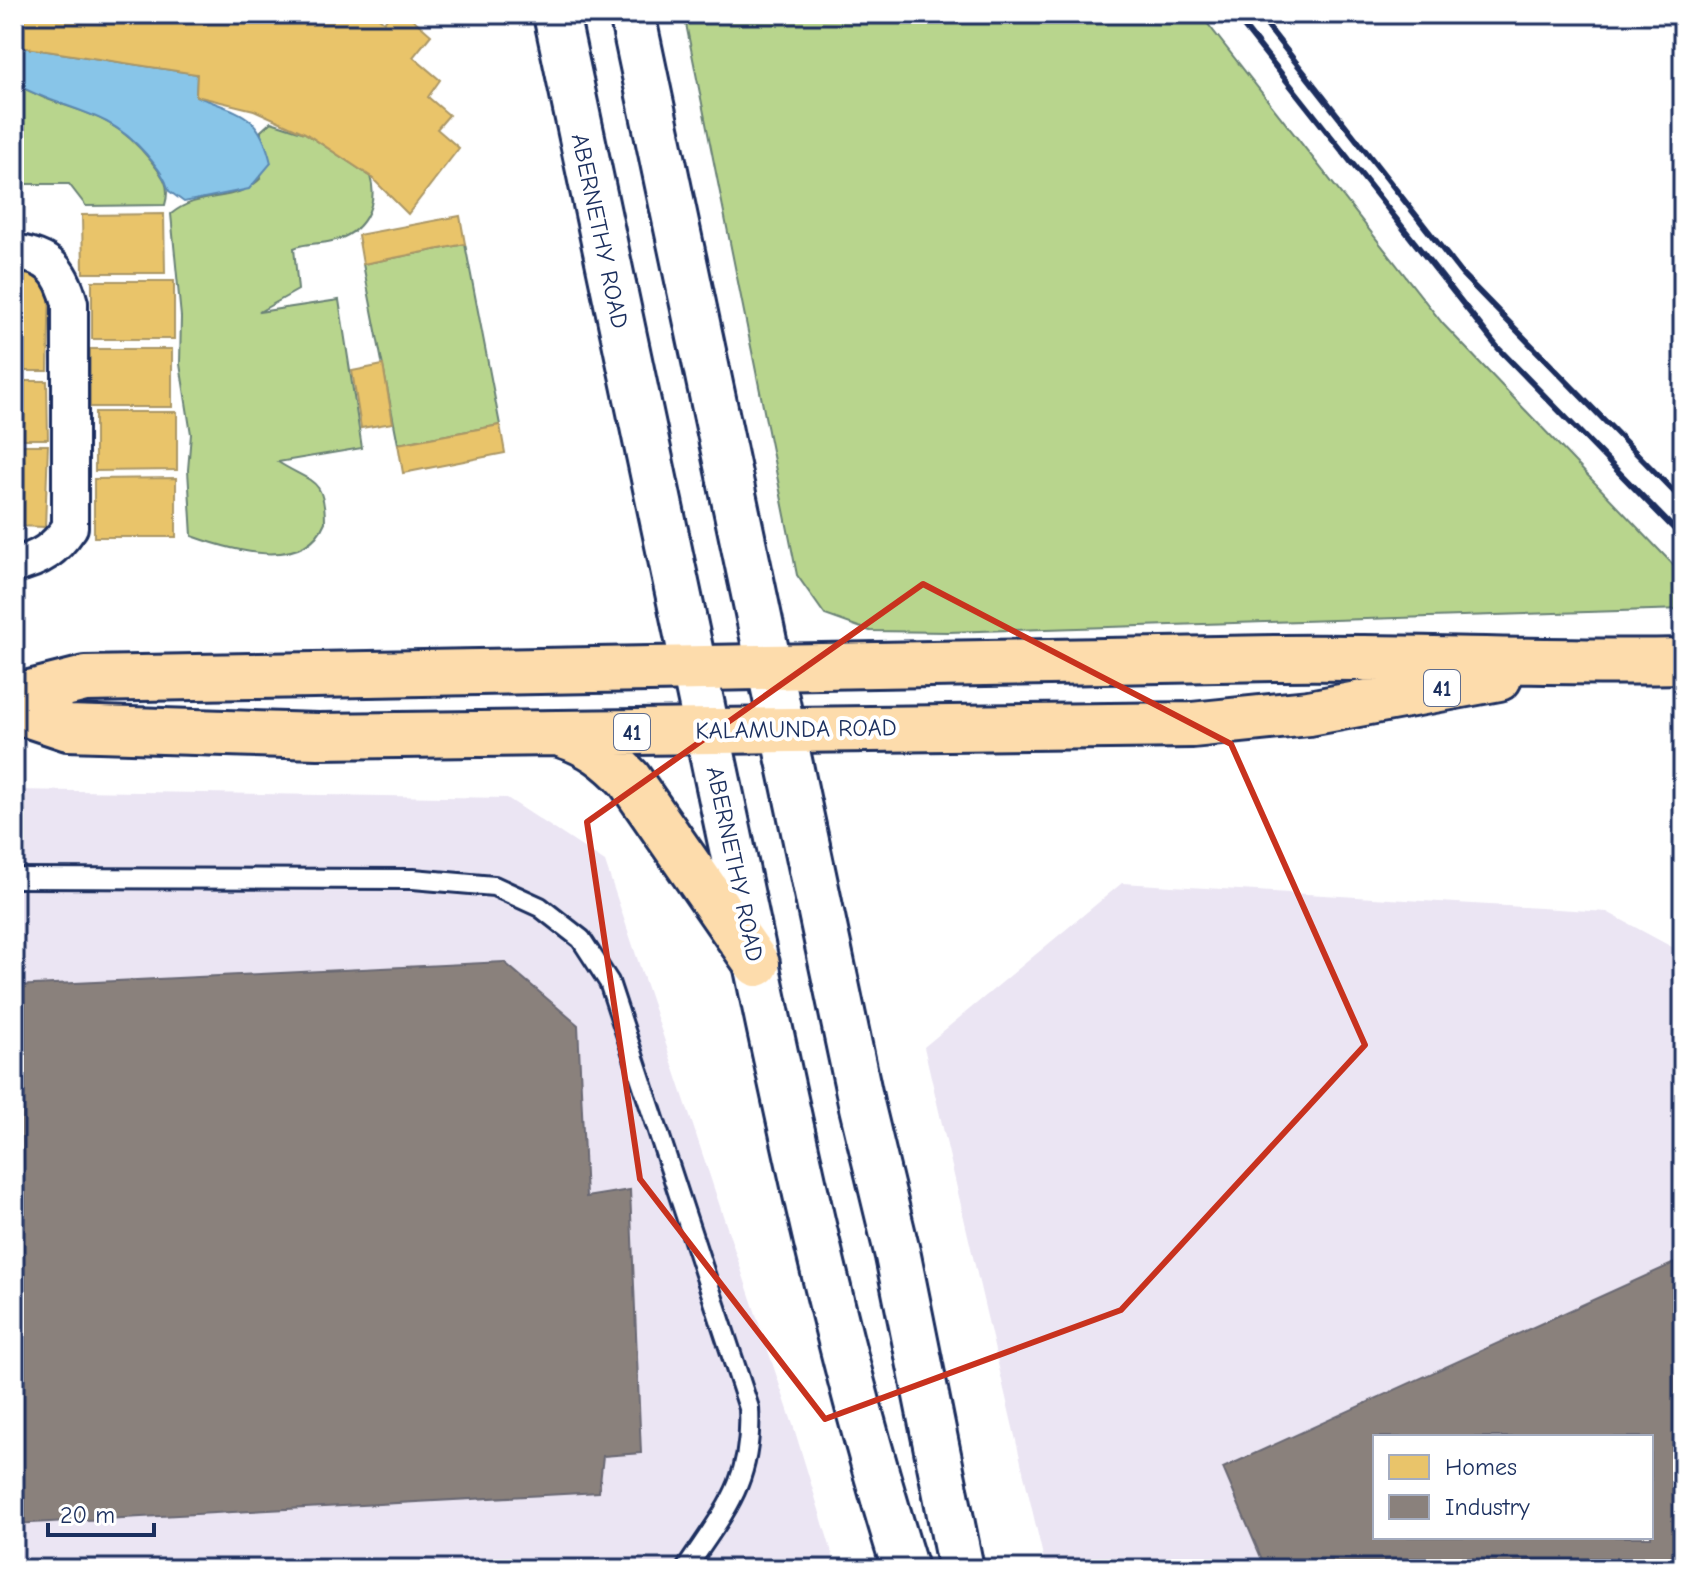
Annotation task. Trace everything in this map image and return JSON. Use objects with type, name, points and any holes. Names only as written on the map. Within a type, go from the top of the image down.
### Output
[{"type":"main road","name":"ABERNETHY ROAD","points":[[556,14],[829,1293],[873,1468],[905,1569]]},
{"type":"main road","points":[[632,14],[862,1107],[898,1256],[961,1569]]},
{"type":"main road","name":"KALAMUNDA ROAD","points":[[14,697],[85,679],[891,662],[1406,656],[1576,664],[1682,661]]},
{"type":"main road","name":"KALAMUNDA ROAD","points":[[14,710],[68,728],[318,736],[1192,725],[1309,713],[1576,664]]},
{"type":"main road","points":[[557,733],[586,743],[608,758],[629,779],[757,964]]},
{"type":"street","points":[[14,252],[39,256],[55,269],[66,286],[70,303],[70,527],[55,548],[31,561],[14,565]]},
{"type":"lane","points":[[14,878],[413,879],[494,886],[540,907],[581,939],[609,982],[749,1408],[751,1444],[745,1474],[686,1569]]},
{"type":"highlighted area","points":[[923,584],[1231,744],[1365,1045],[1121,1310],[825,1419],[640,1179],[587,822]]},
{"type":"shaded area","points":[[14,790],[507,798],[605,862],[794,1428],[837,1569],[14,1569]]},
{"type":"shaded area","points":[[1122,883],[1607,912],[1683,953],[1683,1569],[1046,1569],[924,1047]]},
{"type":"green space","points":[[684,14],[1200,14],[1443,324],[1683,575],[1683,609],[948,632],[870,631],[825,615],[797,575]]},
{"type":"green space","points":[[14,83],[118,129],[134,142],[162,176],[167,192],[165,205],[86,206],[69,184],[14,184]]},
{"type":"green space","points":[[271,122],[305,133],[370,176],[372,187],[366,217],[352,232],[332,241],[294,248],[298,290],[259,312],[339,300],[362,448],[278,462],[307,478],[319,489],[325,522],[315,538],[301,548],[284,553],[246,551],[192,536],[188,470],[191,434],[180,364],[181,317],[171,214],[194,202],[240,192],[261,178],[261,131]]},
{"type":"green space","points":[[465,244],[500,425],[398,444],[363,264]]},
{"type":"water","points":[[14,46],[197,74],[196,96],[236,112],[254,124],[261,134],[271,163],[249,189],[184,202],[169,191],[163,176],[146,154],[115,127],[14,83]]},
{"type":"building: Homes","points":[[14,14],[374,14],[384,22],[390,14],[407,14],[431,35],[413,57],[440,80],[428,97],[449,115],[437,129],[459,148],[408,214],[370,176],[305,133],[254,110],[196,96],[197,74],[14,46]]},
{"type":"building: Homes","points":[[164,214],[165,273],[83,273],[82,215]]},
{"type":"building: Homes","points":[[460,216],[465,244],[363,264],[358,235]]},
{"type":"building: Homes","points":[[14,274],[50,275],[48,371],[14,371]]},
{"type":"building: Homes","points":[[92,281],[174,281],[174,339],[92,339]]},
{"type":"building: Homes","points":[[90,349],[172,349],[172,407],[90,407]]},
{"type":"building: Homes","points":[[383,365],[393,423],[361,428],[352,371]]},
{"type":"building: Homes","points":[[14,381],[47,381],[48,439],[14,439]]},
{"type":"building: Homes","points":[[95,412],[177,412],[177,470],[95,471]]},
{"type":"building: Homes","points":[[500,425],[505,453],[403,473],[398,444]]},
{"type":"building: Homes","points":[[14,445],[48,445],[45,527],[14,526]]},
{"type":"building: Homes","points":[[176,478],[176,537],[94,537],[94,479]]},
{"type":"building: Industry","points":[[504,962],[578,1025],[586,1197],[630,1190],[641,1453],[603,1456],[599,1492],[14,1524],[14,986]]},
{"type":"building: Industry","points":[[1683,1259],[1683,1569],[1266,1569],[1223,1468]]},
{"type":"railway","points":[[1234,14],[1498,348],[1683,538]]},
{"type":"railway","points":[[1258,14],[1462,274],[1683,501]]}]
